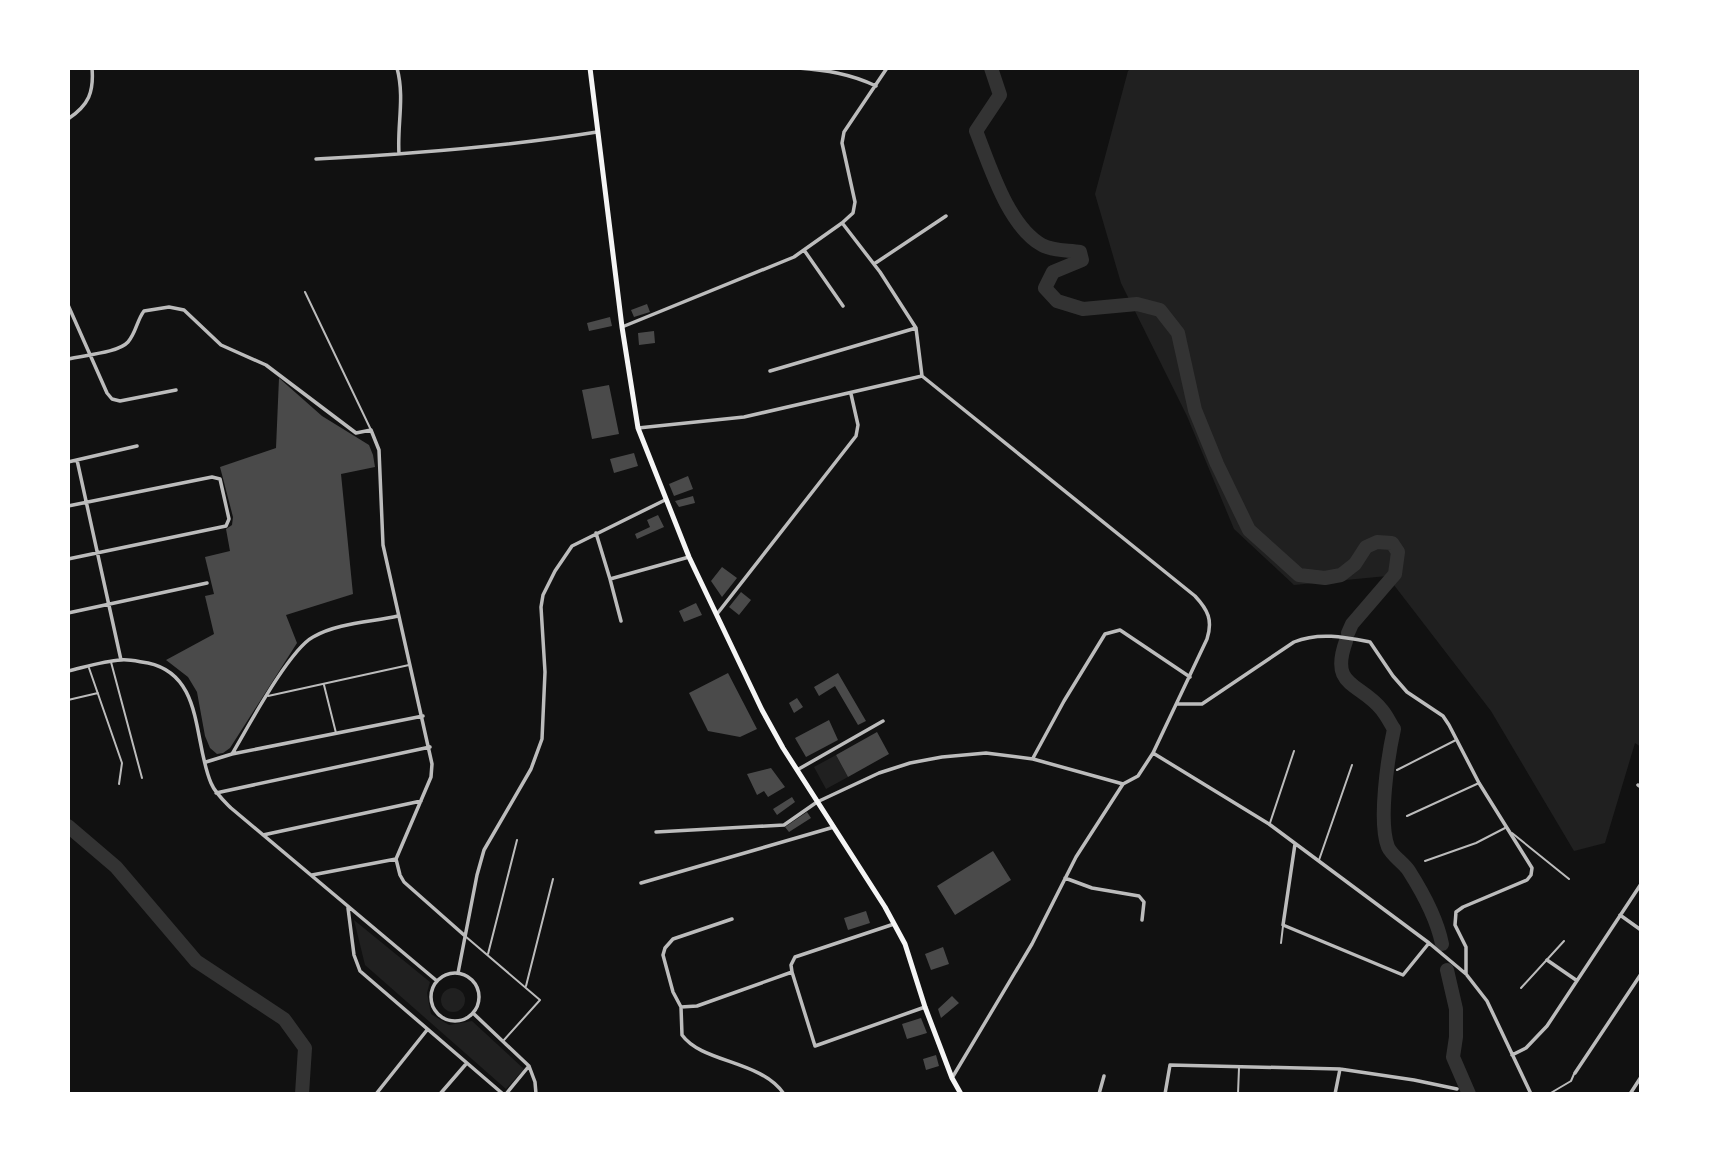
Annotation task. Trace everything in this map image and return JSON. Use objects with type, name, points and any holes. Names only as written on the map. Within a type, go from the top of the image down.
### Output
[{"type":"main road","points":[[590,68],[622,327],[638,428],[689,557],[762,709],[905,944],[925,1007],[952,1078],[961,1094]]},
{"type":"street","points":[[68,119],[78,113],[94,89],[92,68]]},
{"type":"street","points":[[397,68],[402,101],[397,134],[399,154]]},
{"type":"street","points":[[799,68],[826,70],[876,86]]},
{"type":"street","points":[[622,327],[794,257],[853,213],[855,202],[842,142],[844,132],[887,68]]},
{"type":"street","points":[[316,159],[399,154],[599,132]]},
{"type":"street","points":[[874,264],[946,216]]},
{"type":"street","points":[[842,223],[874,264],[916,328],[922,376],[1195,596],[1207,610],[1210,629],[1153,753],[1138,776],[1123,784],[1076,857],[1032,944],[952,1078]]},
{"type":"street","points":[[804,250],[843,306]]},
{"type":"street","points":[[68,305],[112,399],[120,401],[176,390]]},
{"type":"street","points":[[68,359],[118,349],[129,341],[138,318],[144,311],[176,307],[184,310],[221,345],[266,365],[356,432],[371,430],[379,450],[383,545],[430,747],[431,777],[396,859],[404,882],[464,935]]},
{"type":"street","points":[[769,371],[916,328]]},
{"type":"street","points":[[638,428],[744,417],[922,376]]},
{"type":"street","points":[[717,614],[856,436],[858,425],[851,394]]},
{"type":"street","points":[[68,462],[136,446]]},
{"type":"street","points":[[77,460],[121,660]]},
{"type":"street","points":[[68,506],[212,477],[220,479],[229,519],[226,526],[68,559]]},
{"type":"street","points":[[458,973],[484,850],[531,769],[542,739],[545,672],[541,607],[543,594],[572,545],[665,500]]},
{"type":"street","points":[[596,533],[621,621]]},
{"type":"street","points":[[610,579],[689,557]]},
{"type":"street","points":[[68,612],[207,583]]},
{"type":"street","points":[[232,754],[267,696],[304,643],[330,630],[398,616]]},
{"type":"street","points":[[1033,759],[1063,701],[1105,634],[1110,631],[1120,631],[1190,677]]},
{"type":"street","points":[[1176,704],[1202,704],[1294,642],[1308,636],[1342,636],[1370,642],[1393,676],[1408,692],[1443,716],[1479,783],[1531,865],[1531,875],[1527,880],[1456,912],[1455,925],[1466,947],[1466,974]]},
{"type":"street","points":[[68,671],[121,660],[160,667],[173,674],[186,689],[216,793],[437,981]]},
{"type":"street","points":[[205,762],[232,754],[423,716]]},
{"type":"street","points":[[797,770],[884,721]]},
{"type":"street","points":[[216,793],[430,747]]},
{"type":"street","points":[[656,832],[784,825],[817,802],[879,773],[910,764],[986,753],[1033,759],[1123,784]]},
{"type":"street","points":[[1153,753],[1269,824],[1429,943],[1466,974],[1487,1001],[1531,1094]]},
{"type":"street","points":[[263,835],[421,801]]},
{"type":"street","points":[[641,883],[835,827]]},
{"type":"street","points":[[1296,844],[1283,925],[1403,975],[1429,943]]},
{"type":"street","points":[[311,875],[396,859]]},
{"type":"street","points":[[1065,878],[1092,888],[1139,896],[1144,902],[1142,920]]},
{"type":"street","points":[[1513,1055],[1526,1048],[1547,1026],[1641,884]]},
{"type":"street","points":[[348,908],[354,955],[360,971],[505,1094],[530,1066]]},
{"type":"street","points":[[1620,915],[1641,930]]},
{"type":"street","points":[[732,919],[668,942],[663,955],[673,992],[681,1007],[682,1035],[687,1042],[760,1073],[784,1094]]},
{"type":"street","points":[[894,924],[795,957],[791,965],[792,972],[815,1045],[925,1007]]},
{"type":"street","points":[[1547,960],[1576,980]]},
{"type":"street","points":[[681,1007],[696,1006],[792,972]]},
{"type":"street","points":[[450,973],[458,973],[467,975],[478,988],[479,1004],[474,1014],[454,1022],[439,1016],[434,1010],[430,995],[437,981],[450,973]]},
{"type":"street","points":[[1575,1073],[1641,974]]},
{"type":"street","points":[[474,1014],[530,1066],[536,1094]]},
{"type":"street","points":[[376,1094],[428,1029]]},
{"type":"street","points":[[440,1094],[467,1063]]},
{"type":"street","points":[[1165,1094],[1170,1065],[1340,1069],[1415,1080],[1457,1090]]},
{"type":"street","points":[[1335,1094],[1340,1069]]},
{"type":"street","points":[[1099,1094],[1104,1076]]},
{"type":"street","points":[[1630,1094],[1641,1077]]},
{"type":"lane","points":[[305,292],[371,430]]},
{"type":"lane","points":[[111,662],[142,778]]},
{"type":"lane","points":[[267,696],[411,665]]},
{"type":"lane","points":[[89,667],[122,763],[119,784]]},
{"type":"lane","points":[[324,684],[336,733]]},
{"type":"lane","points":[[68,700],[99,693]]},
{"type":"lane","points":[[1397,770],[1457,740]]},
{"type":"lane","points":[[1269,824],[1294,751]]},
{"type":"lane","points":[[1318,861],[1352,765]]},
{"type":"lane","points":[[1408,816],[1479,783]]},
{"type":"lane","points":[[1425,861],[1476,843],[1505,827],[1569,879]]},
{"type":"lane","points":[[488,954],[517,840]]},
{"type":"lane","points":[[526,988],[553,878]]},
{"type":"lane","points":[[1281,943],[1283,925]]},
{"type":"lane","points":[[464,935],[540,1000],[503,1041]]},
{"type":"lane","points":[[1521,988],[1564,941]]},
{"type":"lane","points":[[1238,1094],[1239,1067]]},
{"type":"lane","points":[[1549,1094],[1571,1081],[1575,1073]]},
{"type":"shaded area","points":[[1131,68],[1641,68],[1641,747],[1635,743],[1605,843],[1574,851],[1491,711],[1387,576],[1294,585],[1234,529],[1187,416],[1121,283],[1095,194]]},
{"type":"shaded area","points":[[836,755],[848,777],[826,789],[814,767]]},
{"type":"shaded area","points":[[354,920],[430,982],[427,993],[431,1014],[449,1025],[472,1021],[524,1069],[506,1089],[365,965]]},
{"type":"shaded area","points":[[453,988],[462,991],[465,1000],[462,1009],[453,1012],[444,1009],[441,1000],[444,991]]},
{"type":"building","points":[[647,304],[650,312],[634,317],[631,310]]},
{"type":"building","points":[[610,317],[612,326],[589,331],[587,323]]},
{"type":"building","points":[[654,331],[655,343],[639,345],[638,333]]},
{"type":"building","points":[[279,378],[322,416],[369,445],[375,467],[341,474],[353,594],[286,615],[297,643],[230,748],[217,754],[210,748],[205,736],[197,692],[188,677],[166,660],[214,634],[205,596],[214,594],[205,557],[230,551],[226,529],[232,525],[233,517],[220,467],[276,448]]},
{"type":"building","points":[[609,385],[619,434],[592,439],[582,390]]},
{"type":"building","points":[[634,453],[638,466],[614,473],[610,459]]},
{"type":"building","points":[[688,476],[693,489],[674,496],[669,484]]},
{"type":"building","points":[[693,496],[695,503],[679,507],[675,501]]},
{"type":"building","points":[[658,515],[664,527],[637,539],[635,534],[650,527],[647,520]]},
{"type":"building","points":[[722,567],[737,578],[722,597],[711,581]]},
{"type":"building","points":[[741,592],[751,600],[739,615],[729,607]]},
{"type":"building","points":[[696,603],[702,615],[684,622],[679,611]]},
{"type":"building","points":[[728,673],[757,729],[740,737],[708,731],[689,693]]},
{"type":"building","points":[[838,673],[866,721],[858,725],[835,686],[819,696],[814,687]]},
{"type":"building","points":[[797,698],[803,707],[794,713],[789,703]]},
{"type":"building","points":[[829,720],[838,740],[806,757],[795,738]]},
{"type":"building","points":[[877,732],[889,754],[848,777],[836,755]]},
{"type":"building","points":[[771,768],[785,787],[768,797],[764,791],[757,795],[747,774]]},
{"type":"building","points":[[792,797],[795,802],[777,815],[773,809]]},
{"type":"building","points":[[807,812],[811,818],[789,832],[785,827]]},
{"type":"building","points":[[993,851],[1011,880],[955,915],[937,886]]},
{"type":"building","points":[[866,911],[870,923],[848,930],[844,918]]},
{"type":"building","points":[[943,947],[949,964],[931,970],[925,954]]},
{"type":"building","points":[[952,996],[959,1003],[941,1018],[938,1009]]},
{"type":"building","points":[[921,1018],[927,1033],[907,1039],[902,1024]]},
{"type":"building","points":[[936,1055],[939,1066],[926,1070],[923,1059]]},
{"type":"waterway","points":[[991,68],[1000,95],[976,131],[1001,194],[1019,224],[1030,236],[1046,247],[1080,252],[1082,260],[1053,272],[1045,288],[1057,301],[1083,309],[1137,304],[1160,310],[1178,333],[1195,410],[1249,530],[1299,575],[1325,578],[1341,575],[1355,564],[1366,547],[1377,542],[1392,543],[1398,552],[1395,574],[1352,624],[1348,633]]},
{"type":"waterway","points":[[1346,641],[1341,668],[1344,676],[1382,710],[1394,729],[1384,806],[1388,847],[1407,868],[1419,888],[1433,916],[1442,944]]},
{"type":"waterway","points":[[68,826],[116,867],[196,961],[284,1019],[305,1048],[302,1094]]},
{"type":"waterway","points":[[1447,970],[1456,1009],[1453,1057],[1469,1094]]}]
